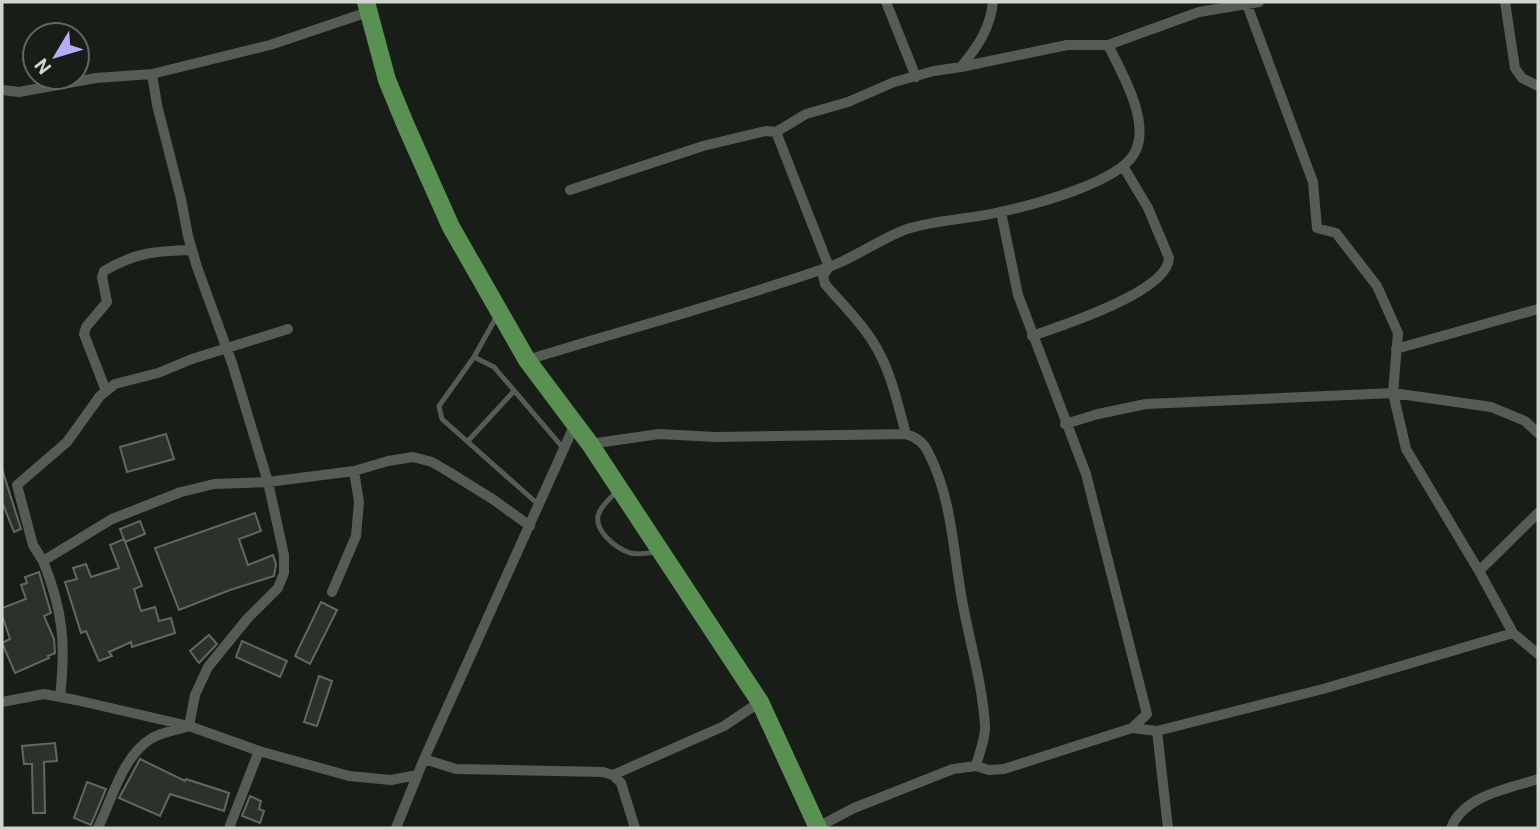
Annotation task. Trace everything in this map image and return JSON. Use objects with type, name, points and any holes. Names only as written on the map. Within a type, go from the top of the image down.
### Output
[{"type":"main road","points":[[367,7],[387,80],[451,228],[527,360],[590,444],[760,702],[818,828]]},
{"type":"street","points":[[886,2],[916,77]]},
{"type":"street","points":[[961,67],[982,41],[991,18],[993,2]]},
{"type":"street","points":[[1505,2],[1516,68],[1522,78],[1538,86]]},
{"type":"street","points":[[570,190],[703,146],[765,131],[776,132],[806,114],[848,102],[894,82],[934,71],[1067,45],[1108,45],[1199,12],[1251,3],[1313,183],[1317,228],[1336,233],[1377,286],[1398,333],[1393,393],[1406,449],[1513,633],[1538,654]]},
{"type":"street","points":[[2,90],[19,92],[96,78],[152,74],[270,45],[367,7]]},
{"type":"street","points":[[527,360],[829,267],[908,229],[1001,212],[1085,187],[1123,166],[1133,155],[1138,143],[1140,123],[1125,80],[1108,45]]},
{"type":"street","points":[[152,74],[192,250],[227,349],[268,482],[284,555],[284,573],[278,588],[247,619],[208,667],[195,695],[189,726]]},
{"type":"street","points":[[776,132],[829,267]]},
{"type":"street","points":[[1032,336],[1105,310],[1159,277],[1169,266],[1169,258],[1147,208],[1123,166]]},
{"type":"street","points":[[818,828],[854,808],[953,769],[976,766],[989,770],[1004,769],[1132,728],[1144,720],[1147,709],[1086,474],[1018,295],[1001,212]]},
{"type":"street","points":[[106,391],[84,334],[86,327],[107,302],[102,277],[104,271],[141,253],[192,250]]},
{"type":"street","points":[[829,267],[823,276],[825,284],[872,340],[882,357],[891,377],[906,434]]},
{"type":"street","points":[[1396,349],[1538,309]]},
{"type":"street","points":[[60,697],[65,655],[61,621],[54,588],[33,545],[17,485],[67,442],[106,391],[115,384],[158,373],[288,329]]},
{"type":"street","points":[[1065,424],[1146,404],[1393,393],[1491,407],[1525,421],[1538,433]]},
{"type":"street","points":[[396,828],[424,759],[575,424]]},
{"type":"street","points":[[590,444],[659,434],[716,437],[906,434],[915,437],[929,452],[945,496],[985,728],[976,766]]},
{"type":"street","points":[[43,561],[112,519],[181,492],[214,484],[268,482],[355,471],[413,457],[432,462],[530,526]]},
{"type":"street","points":[[332,592],[356,536],[359,502],[355,471]]},
{"type":"street","points":[[1479,571],[1538,513]]},
{"type":"street","points":[[1132,728],[1157,730],[1323,688],[1513,633]]},
{"type":"street","points":[[2,702],[44,694],[189,726],[259,751],[349,776],[391,780],[417,775]]},
{"type":"street","points":[[613,775],[724,726],[760,702]]},
{"type":"street","points":[[98,828],[128,764],[141,746],[154,736],[189,726]]},
{"type":"street","points":[[1157,730],[1168,828]]},
{"type":"street","points":[[229,828],[259,751]]},
{"type":"street","points":[[424,759],[456,769],[603,772],[613,775],[621,783],[635,828]]},
{"type":"street","points":[[1451,828],[1455,818],[1479,798],[1538,779]]},
{"type":"lane","points":[[500,312],[474,357],[439,406],[442,419],[539,505]]},
{"type":"lane","points":[[474,357],[494,366],[564,449]]},
{"type":"lane","points":[[468,441],[514,391]]},
{"type":"lane","points":[[619,489],[600,510],[597,517],[600,530],[614,544],[632,554],[661,552]]},
{"type":"building","points":[[166,434],[174,459],[127,472],[120,447]]},
{"type":"building","points":[[2,469],[21,529],[14,532],[2,502]]},
{"type":"building","points":[[255,513],[261,531],[239,539],[248,565],[273,555],[276,564],[274,576],[179,610],[155,548]]},
{"type":"building","points":[[140,521],[145,534],[125,542],[120,529]]},
{"type":"building","points":[[124,539],[142,586],[134,589],[141,611],[155,607],[159,621],[171,618],[175,633],[132,647],[131,642],[109,652],[112,656],[99,661],[86,631],[81,633],[65,582],[77,579],[73,568],[86,564],[91,577],[119,568],[110,545]]},
{"type":"building","points":[[39,572],[51,613],[44,616],[54,639],[55,653],[15,673],[2,643],[10,639],[2,608],[26,599],[21,585],[27,583],[25,577]]},
{"type":"building","points":[[321,602],[337,610],[310,664],[295,656]]},
{"type":"building","points":[[209,635],[217,644],[199,663],[190,651]]},
{"type":"building","points":[[242,641],[287,661],[280,677],[236,657]]},
{"type":"building","points":[[319,676],[332,681],[317,726],[304,722]]},
{"type":"building","points":[[55,743],[57,761],[44,762],[45,813],[33,813],[32,764],[24,764],[22,746]]},
{"type":"building","points":[[140,759],[185,781],[186,779],[229,793],[224,811],[170,794],[160,816],[119,798]]},
{"type":"building","points":[[87,782],[106,789],[91,825],[74,818]]},
{"type":"building","points":[[250,796],[261,801],[259,809],[264,811],[260,823],[242,816]]}]
